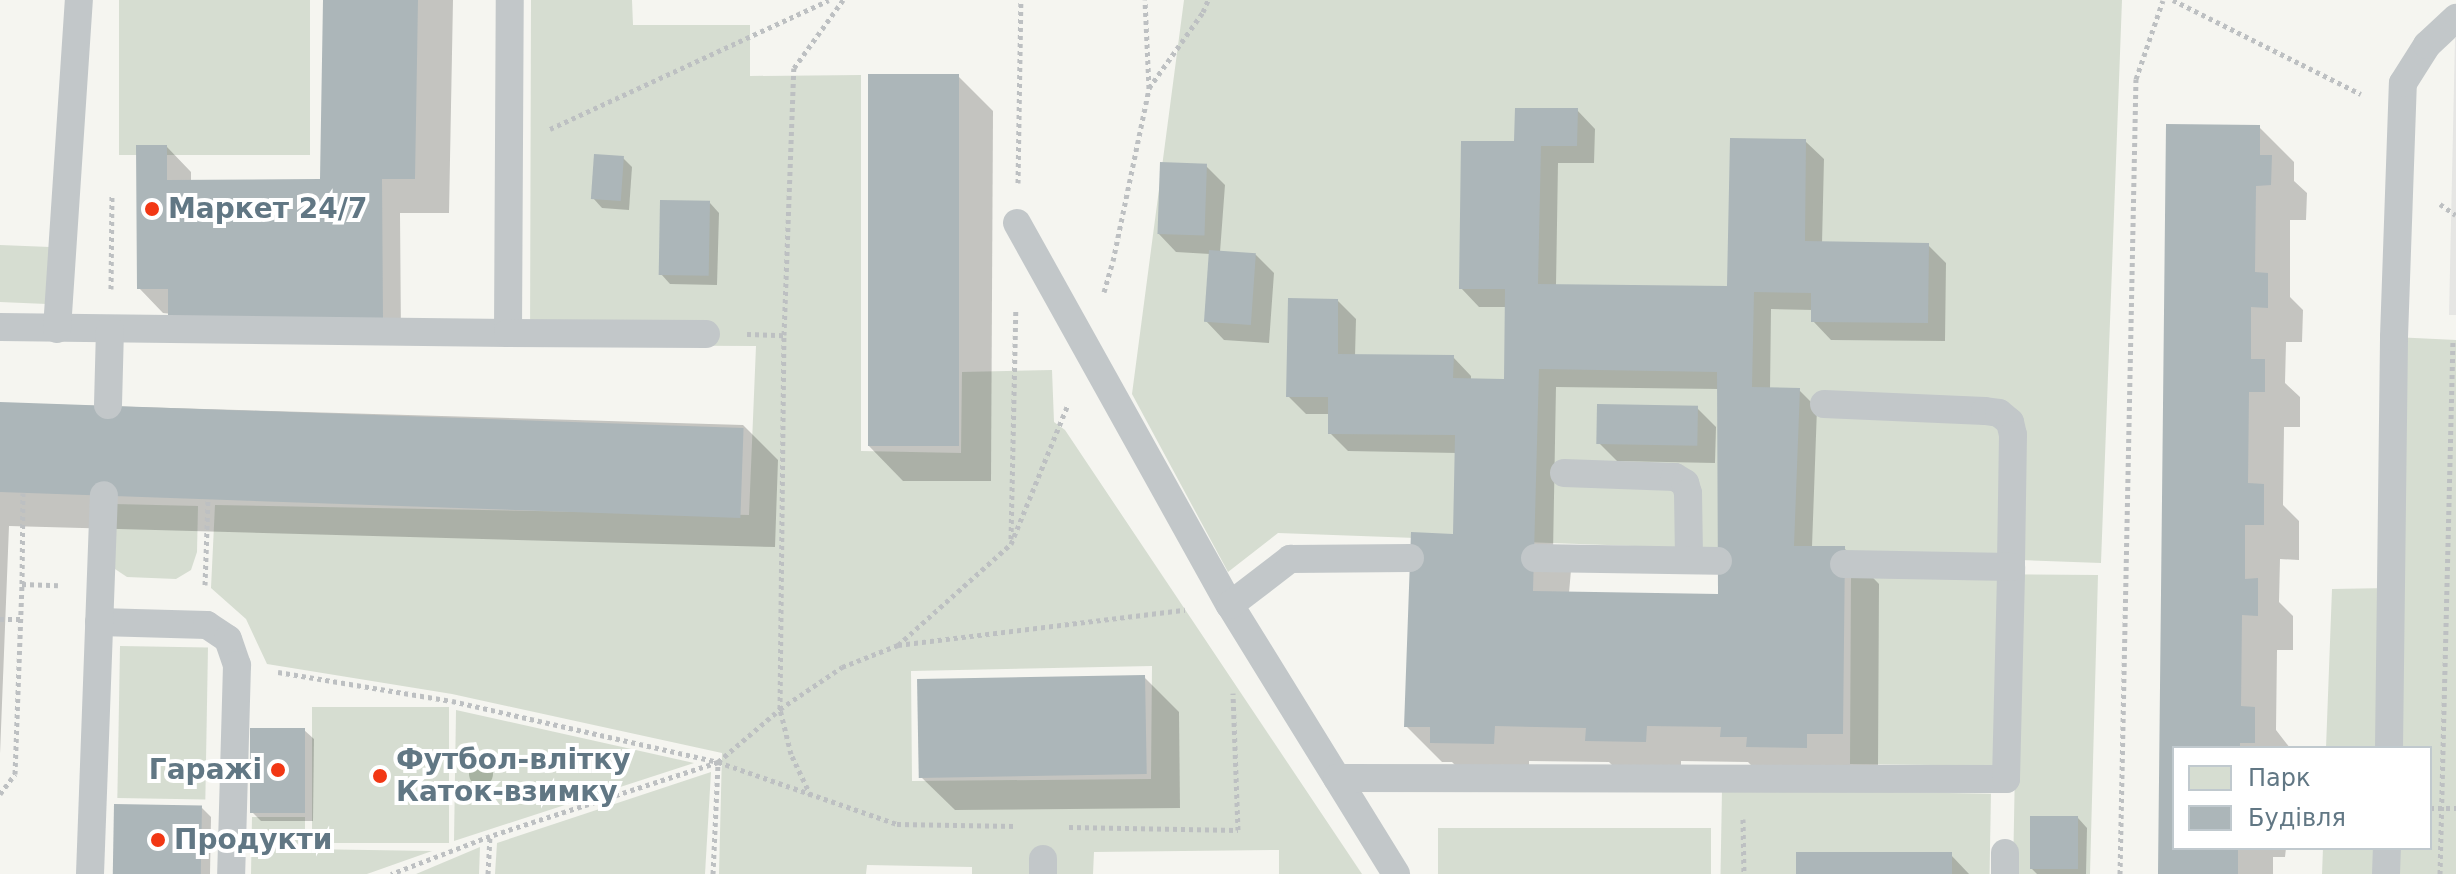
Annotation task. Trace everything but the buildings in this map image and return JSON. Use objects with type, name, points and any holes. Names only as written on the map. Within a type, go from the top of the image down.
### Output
[{"type":"lane","points":[[57,329],[79,0]]},
{"type":"lane","points":[[508,333],[510,0]]},
{"type":"lane","points":[[2389,746],[2403,83],[2427,45],[2456,18]]},
{"type":"lane","points":[[1017,223],[1230,605],[1396,874]]},
{"type":"lane","points":[[0,327],[706,334]]},
{"type":"lane","points":[[108,405],[110,330]]},
{"type":"lane","points":[[1337,778],[2006,779],[2013,435],[2010,422],[1999,413],[1985,411],[1824,404]]},
{"type":"lane","points":[[1564,473],[1675,477],[1685,483],[1688,493],[1689,560]]},
{"type":"lane","points":[[90,874],[104,495]]},
{"type":"lane","points":[[1230,605],[1290,559],[1410,558]]},
{"type":"lane","points":[[1535,558],[1718,561]]},
{"type":"lane","points":[[1844,564],[2011,567]]},
{"type":"lane","points":[[99,622],[207,625],[228,639],[237,665],[231,874]]},
{"type":"lane","points":[[2386,874],[2387,850]]},
{"type":"path","points":[[509,148],[829,0]]},
{"type":"path","points":[[811,796],[791,754],[780,709],[784,335],[794,68],[843,0]]},
{"type":"path","points":[[1099,306],[1113,261],[1149,88],[1145,0]]},
{"type":"path","points":[[1149,88],[1203,12],[1208,0]]},
{"type":"path","points":[[2120,874],[2136,79],[2163,0]]},
{"type":"path","points":[[2173,0],[2367,98]]},
{"type":"path","points":[[2399,176],[2456,215]]},
{"type":"path","points":[[2440,874],[2453,340]]},
{"type":"path","points":[[898,645],[1011,544],[1070,397]]},
{"type":"path","points":[[0,794],[15,774],[23,493]]},
{"type":"path","points":[[205,590],[208,498]]},
{"type":"path","points":[[22,584],[100,587]]},
{"type":"path","points":[[391,874],[490,836],[718,762],[780,709],[842,667],[898,645],[1230,605]]},
{"type":"path","points":[[0,619],[20,619]]},
{"type":"path","points":[[237,665],[452,701],[718,762],[897,824],[1021,826]]},
{"type":"path","points":[[1067,827],[1238,830],[1233,680]]},
{"type":"path","points":[[713,874],[718,762]]},
{"type":"path","points":[[2432,808],[2456,808]]},
{"type":"path","points":[[488,874],[490,836]]},
{"type":"shaded area","points":[[2455,38],[2456,315],[2449,315]]},
{"type":"green space","points":[[119,0],[310,0],[310,155],[119,155]]},
{"type":"green space","points":[[531,0],[632,0],[633,25],[750,25],[750,76],[861,75],[861,451],[961,453],[962,372],[1052,370],[1054,422],[1065,430],[1362,874],[1279,874],[1279,850],[1094,852],[1093,874],[972,874],[972,867],[867,865],[866,874],[719,874],[722,753],[452,694],[267,664],[246,619],[211,588],[215,505],[749,515],[756,346],[530,345]],"holes":[[[1152,666],[1151,779],[912,781],[911,671]]]},
{"type":"green space","points":[[1184,0],[2122,0],[2101,563],[1278,533],[1228,572],[1132,394]]},
{"type":"green space","points":[[0,245],[50,247],[47,304],[0,302]]},
{"type":"green space","points":[[2394,337],[2456,340],[2456,874],[2322,874],[2323,850],[2432,850],[2432,746],[2326,746],[2332,589],[2389,588]]},
{"type":"green space","points":[[114,504],[198,506],[197,552],[191,570],[176,579],[127,577],[115,569]]},
{"type":"green space","points":[[1851,573],[2098,575],[2090,874],[2013,874],[2015,766],[1850,764]]},
{"type":"green space","points":[[120,646],[208,648],[205,800],[117,798]]},
{"type":"green space","name":"Футбол-влітку Каток-взимку","points":[[312,707],[449,707],[449,843],[312,843]]},
{"type":"green space","points":[[456,710],[694,763],[454,841]]},
{"type":"green space","points":[[711,772],[705,874],[495,874],[497,843]]},
{"type":"green space","points":[[1722,789],[1991,794],[1990,874],[1721,874]]},
{"type":"green space","points":[[252,817],[305,817],[305,849],[432,851],[367,874],[251,874]]},
{"type":"green space","points":[[1438,828],[1711,828],[1711,874],[1438,874]]},
{"type":"green space","points":[[480,847],[479,874],[416,874]]},
{"type":"place","name":"Маркет 24/7","points":[[152,209]]},
{"type":"place","name":"Гаражі","points":[[278,770]]},
{"type":"place","name":"Футбол-влітку Каток-взимку","points":[[380,776]]},
{"type":"place","name":"Продукти","points":[[158,840]]}]
